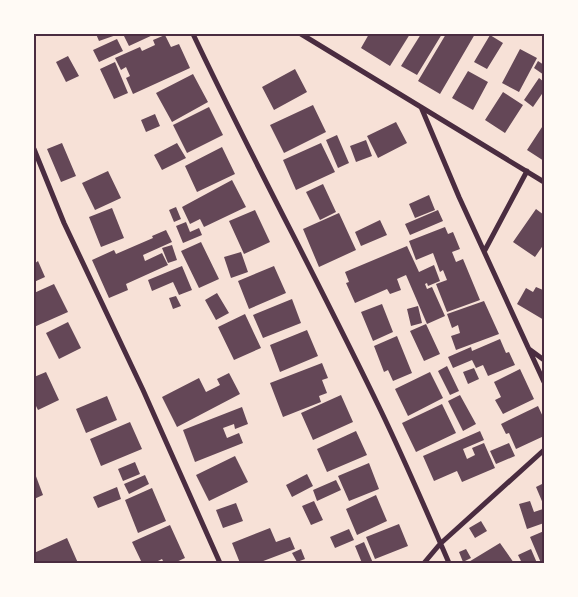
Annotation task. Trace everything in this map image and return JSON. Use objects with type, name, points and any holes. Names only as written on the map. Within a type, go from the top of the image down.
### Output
[{"type":"street","points":[[193,34],[258,169],[294,236],[380,408],[449,563]]},
{"type":"street","points":[[301,34],[544,182]]},
{"type":"street","points":[[421,107],[544,382]]},
{"type":"street","points":[[34,149],[64,223],[139,382],[220,563]]},
{"type":"street","points":[[484,250],[527,171]]},
{"type":"street","points":[[529,349],[544,360]]},
{"type":"street","points":[[424,563],[440,544],[544,450]]},
{"type":"building","points":[[96,34],[119,34],[99,41]]},
{"type":"building","points":[[123,34],[155,34],[129,46]]},
{"type":"building","points":[[369,34],[410,34],[390,66],[361,48]]},
{"type":"building","points":[[421,34],[442,34],[417,75],[401,66]]},
{"type":"building","points":[[446,34],[475,34],[440,94],[418,81]]},
{"type":"building","points":[[165,35],[171,47],[179,44],[190,68],[133,94],[126,78],[130,76],[126,67],[121,70],[115,58],[140,47],[142,51],[155,45],[153,40]]},
{"type":"building","points":[[490,35],[503,43],[487,69],[474,62]]},
{"type":"building","points":[[117,39],[123,51],[99,62],[93,50]]},
{"type":"building","points":[[520,49],[537,58],[519,92],[502,83]]},
{"type":"building","points":[[68,56],[79,76],[66,82],[56,62]]},
{"type":"building","points":[[538,61],[544,65],[544,75],[534,68]]},
{"type":"building","points":[[115,62],[128,93],[114,99],[100,69]]},
{"type":"building","points":[[295,69],[307,92],[274,110],[262,87]]},
{"type":"building","points":[[468,71],[488,82],[473,110],[452,98]]},
{"type":"building","points":[[193,74],[208,102],[172,122],[156,93]]},
{"type":"building","points":[[539,78],[544,82],[544,91],[533,107],[524,100]]},
{"type":"building","points":[[503,92],[523,105],[505,133],[485,120]]},
{"type":"building","points":[[313,105],[326,132],[284,153],[270,125]]},
{"type":"building","points":[[209,107],[223,135],[187,153],[173,125]]},
{"type":"building","points":[[155,114],[160,126],[146,132],[141,120]]},
{"type":"building","points":[[396,122],[407,143],[378,158],[367,136]]},
{"type":"building","points":[[544,124],[544,161],[527,150]]},
{"type":"building","points":[[337,135],[349,163],[338,168],[326,140]]},
{"type":"building","points":[[366,140],[372,156],[356,162],[350,146]]},
{"type":"building","points":[[62,143],[76,176],[61,182],[47,149]]},
{"type":"building","points":[[177,143],[186,158],[162,170],[154,155]]},
{"type":"building","points":[[321,143],[335,172],[296,190],[283,160]]},
{"type":"building","points":[[222,147],[235,174],[197,192],[185,166]]},
{"type":"building","points":[[108,171],[121,198],[95,210],[82,183]]},
{"type":"building","points":[[232,180],[246,207],[204,227],[200,219],[190,224],[182,207]]},
{"type":"building","points":[[323,184],[336,212],[320,220],[306,192]]},
{"type":"building","points":[[429,195],[435,210],[415,218],[409,204]]},
{"type":"building","points":[[176,207],[181,219],[174,222],[169,210]]},
{"type":"building","points":[[112,208],[124,238],[101,247],[89,217]]},
{"type":"building","points":[[536,209],[544,215],[544,244],[535,257],[513,242]]},
{"type":"building","points":[[255,210],[270,242],[244,254],[229,221]]},
{"type":"building","points":[[438,210],[443,221],[410,235],[405,224]]},
{"type":"building","points":[[339,213],[356,250],[319,267],[303,229]]},
{"type":"building","points":[[380,220],[387,235],[361,246],[355,232]]},
{"type":"building","points":[[186,222],[190,232],[199,228],[202,235],[183,243],[176,226]]},
{"type":"building","points":[[445,227],[448,234],[453,232],[460,249],[452,252],[456,262],[463,259],[480,300],[447,312],[436,284],[447,280],[443,270],[440,272],[433,253],[416,260],[409,241]]},
{"type":"building","points":[[166,230],[172,242],[143,255],[145,261],[162,253],[168,265],[126,284],[128,290],[109,298],[92,260],[114,250],[116,254],[153,238],[152,236]]},
{"type":"building","points":[[201,242],[219,279],[199,288],[181,251]]},
{"type":"building","points":[[172,245],[177,260],[168,263],[162,248]]},
{"type":"building","points":[[407,246],[419,272],[434,265],[440,281],[428,286],[427,283],[425,284],[427,289],[432,287],[445,316],[427,324],[406,275],[397,279],[401,290],[390,294],[387,289],[355,303],[346,283],[349,282],[345,272]]},
{"type":"building","points":[[241,252],[248,272],[231,278],[224,257]]},
{"type":"building","points":[[38,261],[45,277],[34,282],[34,264]]},
{"type":"building","points":[[182,266],[192,290],[179,295],[173,282],[152,291],[148,280]]},
{"type":"building","points":[[274,266],[286,293],[249,309],[238,281]]},
{"type":"building","points":[[54,284],[68,312],[34,327],[34,293]]},
{"type":"building","points":[[536,287],[543,290],[544,288],[544,320],[517,304],[526,288],[533,292]]},
{"type":"building","points":[[217,293],[229,313],[216,320],[205,300]]},
{"type":"building","points":[[176,296],[181,306],[173,309],[169,298]]},
{"type":"building","points":[[292,299],[301,323],[263,338],[253,315]]},
{"type":"building","points":[[484,301],[499,334],[456,350],[451,336],[460,333],[458,325],[452,328],[447,314]]},
{"type":"building","points":[[382,304],[393,332],[373,341],[361,312]]},
{"type":"building","points":[[418,306],[422,323],[411,326],[407,309]]},
{"type":"building","points":[[245,314],[261,348],[234,360],[218,327]]},
{"type":"building","points":[[68,322],[81,348],[59,359],[46,333]]},
{"type":"building","points":[[426,324],[440,354],[424,361],[410,331]]},
{"type":"building","points":[[307,330],[318,356],[280,372],[270,345]]},
{"type":"building","points":[[397,336],[412,373],[393,381],[388,370],[384,372],[374,346]]},
{"type":"building","points":[[500,339],[506,353],[509,352],[515,365],[488,376],[483,365],[476,368],[472,360],[453,368],[448,357],[471,347],[472,351]]},
{"type":"building","points":[[322,363],[328,378],[322,380],[327,393],[319,396],[321,402],[283,417],[270,383]]},
{"type":"building","points":[[447,366],[459,391],[450,395],[438,371]]},
{"type":"building","points":[[474,368],[479,379],[468,384],[463,372]]},
{"type":"building","points":[[520,369],[534,399],[503,414],[495,400],[501,397],[494,382]]},
{"type":"building","points":[[46,372],[59,400],[38,410],[34,402],[34,377]]},
{"type":"building","points":[[430,372],[443,398],[408,416],[395,389]]},
{"type":"building","points":[[229,373],[240,394],[177,427],[162,397],[199,378],[206,392],[220,385],[217,379]]},
{"type":"building","points":[[341,395],[353,422],[313,440],[301,413]]},
{"type":"building","points":[[460,395],[476,424],[463,431],[448,401]]},
{"type":"building","points":[[107,396],[117,420],[86,433],[76,409]]},
{"type":"building","points":[[442,404],[456,433],[416,452],[402,423]]},
{"type":"building","points":[[538,406],[544,419],[544,436],[516,449],[509,433],[506,434],[501,424]]},
{"type":"building","points":[[242,407],[248,424],[235,429],[234,424],[223,428],[227,438],[239,433],[243,443],[195,462],[183,430]]},
{"type":"building","points":[[130,422],[142,449],[101,466],[90,439]]},
{"type":"building","points":[[356,431],[367,455],[327,472],[317,449]]},
{"type":"building","points":[[480,431],[484,440],[463,449],[467,459],[475,455],[472,448],[484,443],[495,468],[462,482],[457,471],[434,481],[423,456]]},
{"type":"building","points":[[509,443],[515,456],[496,464],[490,451]]},
{"type":"building","points":[[235,456],[248,482],[209,501],[196,475]]},
{"type":"building","points":[[135,462],[140,474],[123,481],[118,469]]},
{"type":"building","points":[[369,463],[379,489],[349,501],[338,476]]},
{"type":"building","points":[[34,471],[43,495],[34,499]]},
{"type":"building","points":[[307,474],[313,486],[292,497],[286,485]]},
{"type":"building","points":[[145,475],[149,484],[129,494],[124,484]]},
{"type":"building","points":[[336,480],[341,490],[317,501],[313,490]]},
{"type":"building","points":[[544,483],[544,506],[536,487]]},
{"type":"building","points":[[117,487],[121,499],[98,508],[93,497]]},
{"type":"building","points":[[152,488],[166,521],[138,533],[125,500]]},
{"type":"building","points":[[376,495],[387,521],[357,535],[346,509]]},
{"type":"building","points":[[314,501],[323,520],[311,525],[302,506]]},
{"type":"building","points":[[530,501],[534,512],[543,509],[544,523],[527,529],[519,504]]},
{"type":"building","points":[[236,503],[243,521],[223,528],[216,510]]},
{"type":"building","points":[[481,521],[487,531],[475,538],[469,528]]},
{"type":"building","points":[[399,524],[408,546],[375,559],[366,537]]},
{"type":"building","points":[[170,525],[185,558],[174,563],[164,563],[162,559],[154,563],[142,563],[132,542]]},
{"type":"building","points":[[270,528],[276,542],[290,537],[295,549],[258,563],[240,563],[232,543]]},
{"type":"building","points":[[349,529],[354,540],[335,548],[330,537]]},
{"type":"building","points":[[544,531],[544,563],[541,563],[530,537]]},
{"type":"building","points":[[67,538],[78,563],[36,563],[34,553]]},
{"type":"building","points":[[364,542],[373,563],[362,563],[355,546]]},
{"type":"building","points":[[500,543],[514,563],[467,563]]},
{"type":"building","points":[[301,549],[305,559],[297,562],[292,553]]},
{"type":"building","points":[[466,549],[471,558],[463,562],[459,552]]},
{"type":"building","points":[[531,549],[537,563],[522,563],[518,555]]}]
